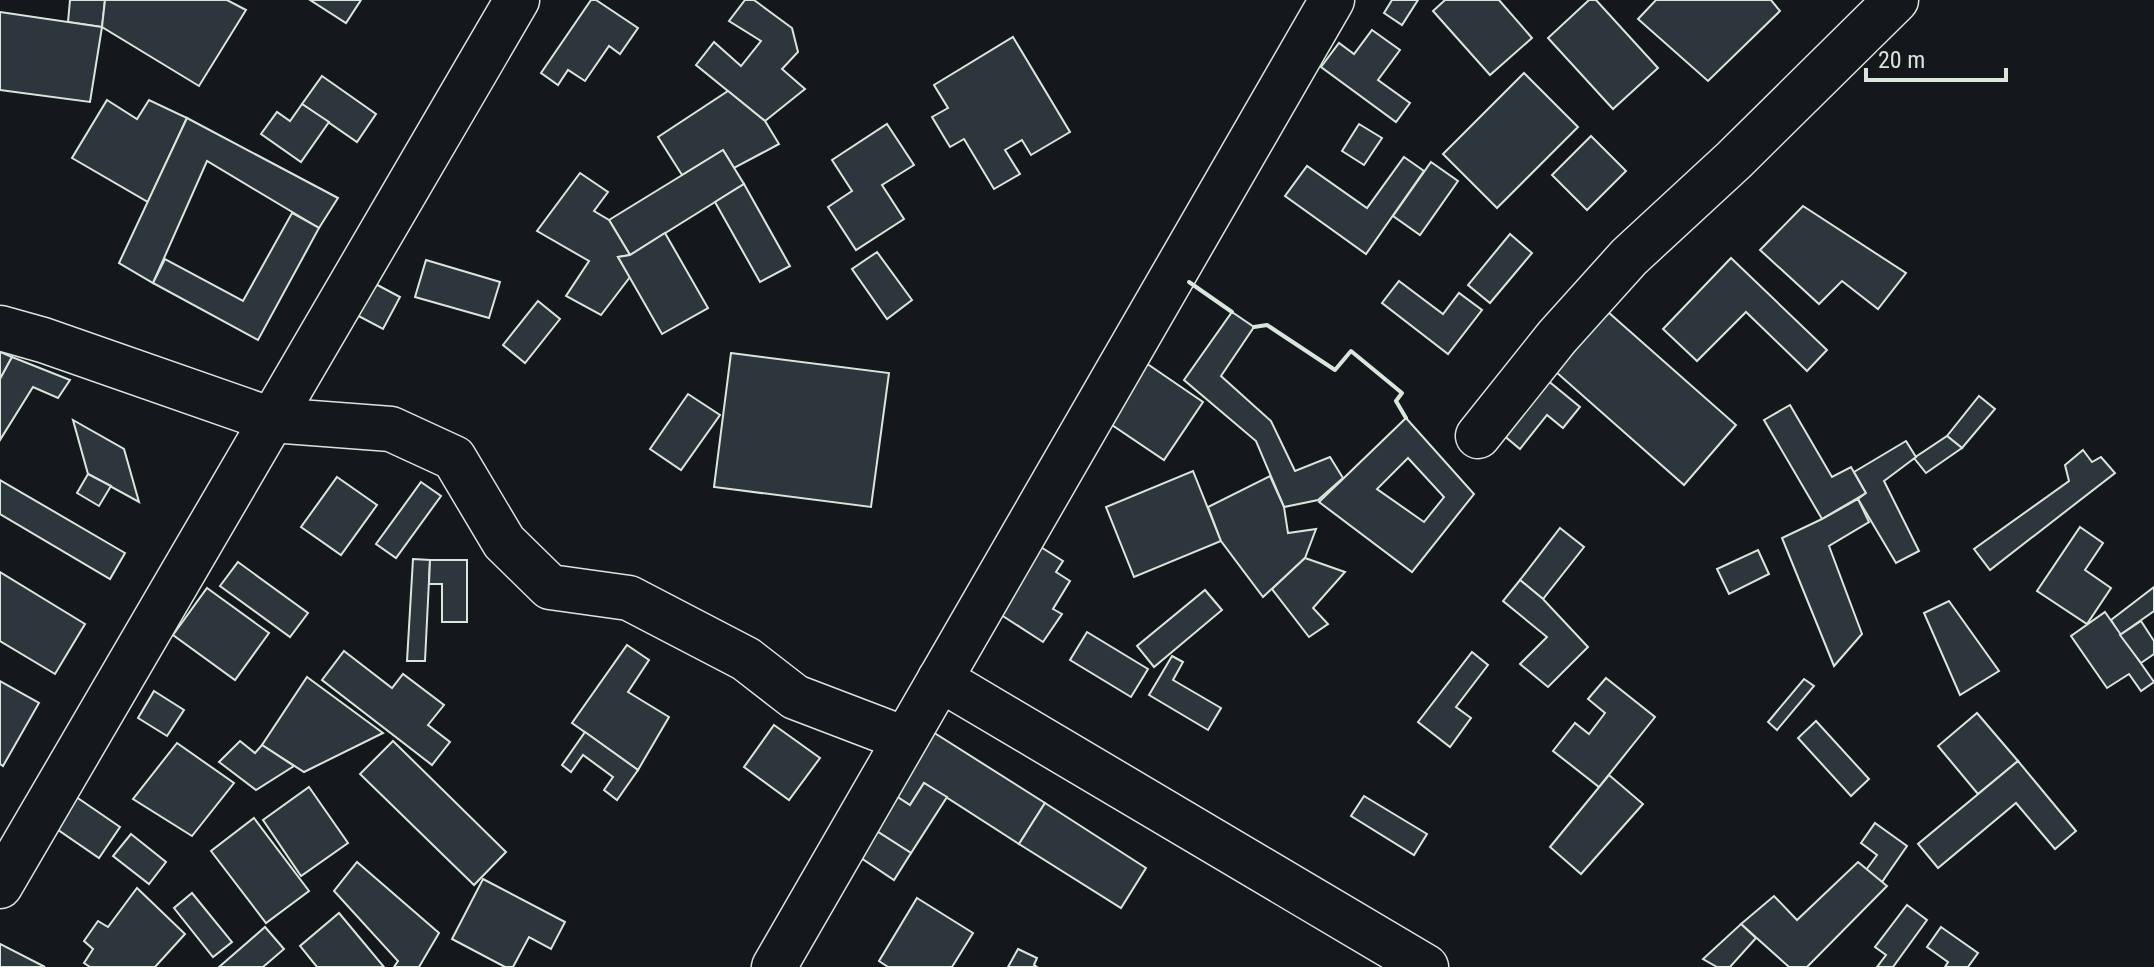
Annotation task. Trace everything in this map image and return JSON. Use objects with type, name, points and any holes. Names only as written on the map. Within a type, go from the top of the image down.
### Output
[{"type":"street","points":[[0,886],[517,0]]},
{"type":"street","points":[[774,967],[1332,0]]},
{"type":"street","points":[[1478,436],[1557,337],[1629,257],[1734,160],[1896,0]]},
{"type":"street","points":[[0,328],[43,340],[272,420],[391,429],[454,458],[504,542],[550,587],[629,598],[746,659],[795,697],[905,739]]},
{"type":"street","points":[[940,679],[1426,967]]},
{"type":"building","points":[[70,0],[105,0],[102,27],[68,22]]},
{"type":"building","points":[[105,0],[227,0],[246,10],[199,86],[102,27]]},
{"type":"building","points":[[310,0],[361,0],[346,23]]},
{"type":"building","points":[[591,0],[596,0],[638,28],[620,54],[609,46],[585,81],[568,70],[558,85],[541,73]]},
{"type":"building","points":[[745,0],[754,0],[792,28],[798,52],[782,69],[805,89],[765,121],[696,65],[714,42],[741,66],[761,41],[729,21]]},
{"type":"building","points":[[1392,0],[1418,0],[1402,25],[1384,13]]},
{"type":"building","points":[[1445,0],[1499,0],[1532,38],[1490,75],[1433,11]]},
{"type":"building","points":[[1589,0],[1596,0],[1658,68],[1613,109],[1548,38]]},
{"type":"building","points":[[1656,0],[1771,0],[1780,11],[1708,81],[1638,19]]},
{"type":"building","points":[[0,12],[102,27],[90,102],[0,90]]},
{"type":"building","points":[[1372,30],[1400,50],[1378,80],[1410,103],[1396,122],[1321,67],[1339,43],[1354,54]]},
{"type":"building","points":[[1013,37],[1070,132],[1031,155],[1022,140],[1005,150],[1020,174],[994,189],[964,139],[950,147],[932,117],[948,108],[934,85]]},
{"type":"building","points":[[1524,73],[1578,127],[1497,208],[1443,154]]},
{"type":"building","points":[[322,76],[376,114],[357,142],[302,104]]},
{"type":"building","points":[[728,91],[765,121],[779,144],[734,168],[723,150],[682,175],[658,137]]},
{"type":"building","points":[[107,100],[137,119],[149,100],[187,118],[148,202],[72,158]]},
{"type":"building","points":[[302,104],[329,122],[301,162],[261,134],[277,112],[290,121]]},
{"type":"building","points":[[187,118],[338,198],[319,228],[207,161],[153,283],[119,263]]},
{"type":"building","points":[[887,124],[914,165],[882,185],[904,219],[856,250],[828,207],[852,191],[832,160]]},
{"type":"building","points":[[1359,124],[1382,138],[1364,165],[1342,151]]},
{"type":"building","points":[[1591,136],[1626,171],[1587,210],[1552,175]]},
{"type":"building","points":[[723,150],[744,184],[630,255],[609,220]]},
{"type":"building","points":[[1404,157],[1424,171],[1366,254],[1285,196],[1307,166],[1367,208]]},
{"type":"building","points":[[1431,162],[1458,181],[1420,235],[1393,216]]},
{"type":"building","points":[[580,173],[608,192],[594,211],[609,220],[630,255],[618,257],[630,277],[601,315],[566,296],[589,261],[537,231]]},
{"type":"building","points":[[744,184],[790,266],[760,282],[715,202]]},
{"type":"building","points":[[1803,206],[1906,273],[1878,309],[1842,281],[1819,304],[1760,250]]},
{"type":"building","points":[[292,213],[319,228],[258,340],[153,283],[165,259],[243,301]]},
{"type":"building","points":[[665,233],[708,308],[662,334],[618,257],[630,255]]},
{"type":"building","points":[[1510,234],[1532,253],[1490,303],[1468,285]]},
{"type":"building","points":[[877,252],[912,300],[887,319],[852,269]]},
{"type":"building","points":[[1731,258],[1827,350],[1807,371],[1746,312],[1697,361],[1663,329]]},
{"type":"building","points":[[426,260],[500,282],[489,318],[415,297]]},
{"type":"building","points":[[368,280],[400,297],[383,329],[351,312]]},
{"type":"building","points":[[1399,281],[1443,314],[1459,293],[1482,310],[1448,354],[1382,303]]},
{"type":"building","points":[[538,301],[560,319],[525,363],[503,345]]},
{"type":"building","points":[[1232,312],[1254,327],[1221,376],[1271,421],[1295,471],[1330,457],[1343,478],[1318,500],[1284,507],[1256,441],[1184,380]]},
{"type":"building","points":[[1608,312],[1736,425],[1684,485],[1556,372]]},
{"type":"building","points":[[0,352],[12,357],[0,379]]},
{"type":"building","points":[[731,353],[889,373],[871,507],[714,487]]},
{"type":"building","points":[[12,357],[70,380],[58,398],[33,387],[0,440],[0,379]]},
{"type":"building","points":[[1146,363],[1203,402],[1164,460],[1106,421]]},
{"type":"building","points":[[1541,375],[1580,407],[1563,428],[1547,415],[1520,449],[1496,429]]},
{"type":"building","points":[[688,394],[720,415],[681,470],[650,449]]},
{"type":"building","points":[[1979,396],[1995,409],[1962,448],[1947,436]]},
{"type":"building","points":[[1790,405],[1832,477],[1851,467],[1866,493],[1822,519],[1764,420]]},
{"type":"building","points":[[1406,418],[1474,494],[1412,572],[1319,502]],"holes":[[[1408,458],[1444,497],[1424,522],[1377,489]]]},
{"type":"building","points":[[73,420],[124,449],[139,502],[88,474]]},
{"type":"building","points":[[1947,436],[1962,448],[1926,473],[1914,458]]},
{"type":"building","points":[[1906,441],[1916,457],[1884,481],[1919,551],[1896,563],[1858,499],[1866,493],[1854,472]]},
{"type":"building","points":[[2083,450],[2092,462],[2101,457],[2115,473],[1990,570],[1974,549],[2069,481],[2065,465]]},
{"type":"building","points":[[1193,471],[1221,541],[1134,577],[1106,507]]},
{"type":"building","points":[[88,474],[111,486],[99,506],[77,493]]},
{"type":"building","points":[[1270,476],[1284,507],[1288,533],[1316,529],[1305,558],[1263,597],[1221,541],[1208,507]]},
{"type":"building","points":[[337,477],[377,505],[341,555],[301,527]]},
{"type":"building","points":[[0,480],[125,553],[110,579],[0,514]]},
{"type":"building","points":[[421,482],[441,496],[396,558],[376,544]]},
{"type":"building","points":[[1858,499],[1869,522],[1829,546],[1862,634],[1834,666],[1782,538]]},
{"type":"building","points":[[2080,527],[2103,543],[2085,570],[2111,588],[2087,624],[2037,591]]},
{"type":"building","points":[[1560,528],[1584,547],[1543,599],[1520,580]]},
{"type":"building","points":[[1036,544],[1063,561],[1056,572],[1070,581],[1053,609],[1062,614],[1043,642],[992,609]]},
{"type":"building","points":[[1758,550],[1769,574],[1729,594],[1717,569]]},
{"type":"building","points":[[1305,558],[1345,572],[1313,608],[1328,624],[1309,637],[1272,589]]},
{"type":"building","points":[[413,559],[430,560],[425,661],[407,661]]},
{"type":"building","points":[[430,560],[467,560],[467,622],[442,622],[442,584],[429,584]]},
{"type":"building","points":[[238,562],[308,613],[290,637],[220,586]]},
{"type":"building","points":[[0,572],[85,624],[55,674],[0,641]]},
{"type":"building","points":[[1520,580],[1543,599],[1588,647],[1548,687],[1520,664],[1547,637],[1503,601]]},
{"type":"building","points":[[2154,587],[2154,611],[2120,635],[2111,620]]},
{"type":"building","points":[[207,588],[269,633],[235,680],[173,635]]},
{"type":"building","points":[[1205,590],[1222,610],[1154,667],[1137,646]]},
{"type":"building","points":[[1949,601],[1999,671],[1960,695],[1924,613]]},
{"type":"building","points":[[2105,612],[2154,682],[2141,691],[2129,674],[2107,688],[2071,636]]},
{"type":"building","points":[[2141,621],[2154,641],[2154,654],[2141,663],[2120,635]]},
{"type":"building","points":[[1087,632],[1148,669],[1131,697],[1070,660]]},
{"type":"building","points":[[627,645],[649,660],[628,692],[669,717],[638,770],[572,723]]},
{"type":"building","points":[[344,651],[392,688],[403,674],[444,705],[428,725],[450,742],[432,765],[322,680]]},
{"type":"building","points":[[1472,652],[1488,665],[1456,707],[1471,718],[1450,747],[1418,722]]},
{"type":"building","points":[[1172,656],[1183,662],[1173,680],[1221,708],[1208,730],[1149,695]]},
{"type":"building","points":[[307,677],[383,733],[304,772],[262,745]]},
{"type":"building","points":[[1606,678],[1655,717],[1599,787],[1553,751],[1575,723],[1589,734],[1605,713],[1588,699]]},
{"type":"building","points":[[1804,679],[1814,686],[1777,730],[1768,722]]},
{"type":"building","points":[[0,681],[39,703],[3,766],[0,764]]},
{"type":"building","points":[[154,691],[184,710],[167,736],[138,718]]},
{"type":"building","points":[[1977,713],[2018,761],[1978,794],[1938,746]]},
{"type":"building","points":[[1816,721],[1869,779],[1851,796],[1798,738]]},
{"type":"building","points":[[774,725],[820,758],[789,800],[744,767]]},
{"type":"building","points":[[925,727],[1045,803],[1019,844],[924,783],[910,805],[885,790]]},
{"type":"building","points":[[585,732],[638,770],[617,800],[604,790],[613,777],[583,755],[571,772],[562,765]]},
{"type":"building","points":[[240,741],[255,753],[262,745],[294,766],[256,790],[219,762]]},
{"type":"building","points":[[393,741],[506,852],[474,885],[360,774]]},
{"type":"building","points":[[177,743],[234,783],[192,836],[133,799]]},
{"type":"building","points":[[2018,761],[2076,831],[2055,849],[2016,803],[1938,868],[1918,844]]},
{"type":"building","points":[[1609,775],[1643,804],[1581,874],[1550,847]]},
{"type":"building","points":[[924,783],[947,797],[911,853],[875,830],[893,794],[910,805]]},
{"type":"building","points":[[309,787],[348,843],[301,876],[263,820]]},
{"type":"building","points":[[69,792],[120,827],[99,858],[48,823]]},
{"type":"building","points":[[1364,796],[1427,834],[1414,855],[1351,816]]},
{"type":"building","points":[[1045,803],[1146,868],[1121,908],[1019,844]]},
{"type":"building","points":[[254,818],[309,891],[266,923],[211,851]]},
{"type":"building","points":[[1875,823],[1907,846],[1882,882],[1866,870],[1877,855],[1861,843]]},
{"type":"building","points":[[875,830],[911,853],[894,880],[858,856]]},
{"type":"building","points":[[131,834],[166,862],[149,884],[113,856]]},
{"type":"building","points":[[357,862],[439,933],[419,967],[394,967],[398,961],[334,891]]},
{"type":"building","points":[[1858,862],[1887,886],[1807,967],[1789,967],[1741,924],[1774,896],[1797,920]]},
{"type":"building","points":[[483,879],[565,922],[551,949],[529,937],[513,967],[505,967],[452,939]]},
{"type":"building","points":[[137,888],[185,934],[155,967],[90,967],[84,963],[93,949],[84,941],[98,921],[108,927]]},
{"type":"building","points":[[192,893],[232,942],[213,957],[174,908]]},
{"type":"building","points":[[917,898],[973,933],[952,967],[888,967],[879,961]]},
{"type":"building","points":[[1907,905],[1927,920],[1893,967],[1877,967],[1886,955],[1875,947]]},
{"type":"building","points":[[339,913],[384,967],[317,967],[300,946]]},
{"type":"building","points":[[1741,924],[1756,938],[1730,967],[1717,967],[1703,959]]},
{"type":"building","points":[[265,927],[284,949],[263,967],[219,967]]},
{"type":"building","points":[[1941,927],[1978,953],[1968,967],[1945,967],[1948,962],[1927,947]]},
{"type":"building","points":[[0,944],[45,967],[0,967]]},
{"type":"building","points":[[1018,949],[1037,958],[1034,965],[1037,967],[1008,967]]},
{"type":"wall","points":[[1189,282],[1232,312]]},
{"type":"wall","points":[[1254,327],[1267,325],[1335,370],[1351,351],[1402,393],[1396,401],[1406,418]]}]
